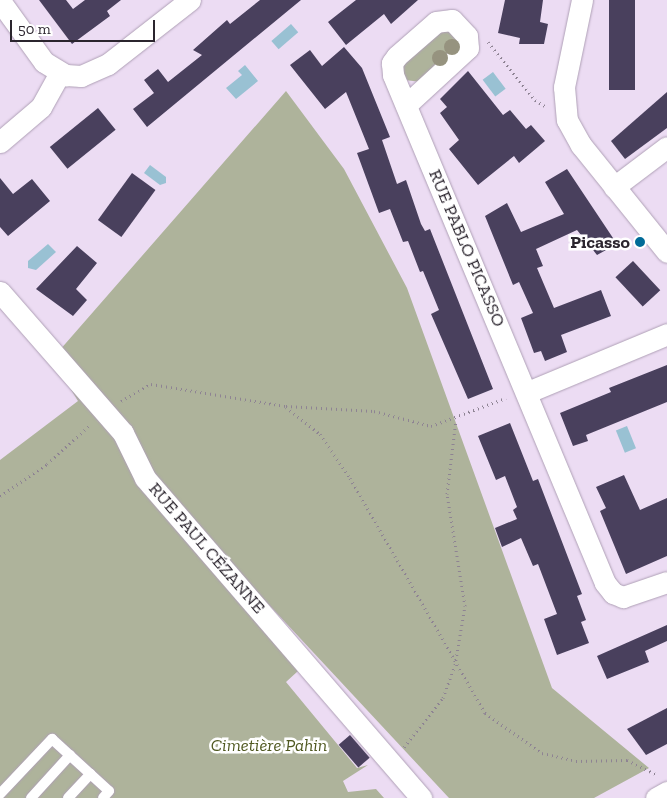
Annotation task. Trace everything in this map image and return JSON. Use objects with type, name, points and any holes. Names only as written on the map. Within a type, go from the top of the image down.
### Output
[{"type":"street","points":[[0,1],[39,57],[60,73],[81,76],[99,70],[190,0]]},
{"type":"street","points":[[582,0],[564,88],[567,120],[581,145],[667,252]]},
{"type":"street","points":[[0,142],[41,107],[60,73]]},
{"type":"street","name":"RUE PABLO PICASSO","points":[[406,105],[609,589],[618,596],[630,596],[667,582]]},
{"type":"street","points":[[614,187],[667,147]]},
{"type":"street","name":"RUE PAUL CÉZANNE","points":[[0,292],[123,433],[145,478],[421,798]]},
{"type":"street","points":[[528,392],[667,334]]},
{"type":"street","points":[[656,798],[664,784]]},
{"type":"lane","points":[[0,794],[52,738],[109,791],[103,798]]},
{"type":"lane","points":[[31,798],[70,755]]},
{"type":"lane","points":[[68,798],[90,774]]},
{"type":"path","points":[[483,36],[535,100],[567,120]]},
{"type":"path","points":[[0,496],[89,430],[104,410],[151,384],[286,406],[374,411],[431,426],[456,420],[528,392]]},
{"type":"path","points":[[286,406],[320,434],[350,478],[455,665],[486,713],[542,753],[576,761],[626,760],[664,784]]},
{"type":"path","points":[[390,763],[443,698],[455,665],[465,606],[447,494],[456,420]]},
{"type":"green space","points":[[442,29],[454,32],[459,45],[421,82],[405,80],[401,64]]},
{"type":"green space","name":"Cimetière Pahin","points":[[286,91],[344,169],[407,288],[552,688],[649,768],[594,798],[449,798],[119,444],[139,485],[298,671],[286,682],[357,768],[368,765],[343,781],[348,792],[376,789],[384,798],[0,798],[0,460],[78,401],[52,359]]},
{"type":"water","points":[[291,24],[298,32],[279,49],[271,41]]},
{"type":"water","points":[[245,65],[258,81],[236,99],[226,88],[242,75],[238,71]]},
{"type":"water","points":[[493,72],[506,89],[495,97],[483,80]]},
{"type":"water","points":[[150,165],[166,177],[166,183],[160,185],[144,173]]},
{"type":"water","points":[[48,244],[56,252],[36,270],[28,268],[28,261]]},
{"type":"water","points":[[627,426],[636,448],[625,453],[616,430]]},
{"type":"building","points":[[39,0],[66,0],[73,9],[85,0],[121,0],[107,11],[110,16],[72,44]]},
{"type":"building","points":[[260,0],[301,0],[147,127],[133,109],[154,93],[144,80],[158,69],[168,82],[202,55],[193,50],[227,20],[230,24]]},
{"type":"building","points":[[356,0],[418,0],[391,24],[384,14],[346,45],[328,22]]},
{"type":"building","points":[[505,0],[543,0],[540,22],[548,24],[544,44],[519,44],[520,38],[498,33]]},
{"type":"building","points":[[609,0],[635,0],[635,90],[609,90]]},
{"type":"building","points":[[344,47],[362,68],[390,137],[382,140],[397,184],[406,180],[421,224],[425,231],[430,229],[493,389],[468,399],[431,314],[439,310],[423,271],[420,272],[408,241],[403,242],[390,209],[379,213],[357,153],[369,149],[346,92],[325,109],[290,65],[310,50],[322,66]]},
{"type":"building","points":[[468,71],[503,115],[510,110],[526,129],[531,125],[545,141],[519,163],[514,156],[478,185],[449,149],[459,140],[440,113],[447,107],[440,99]]},
{"type":"building","points":[[667,92],[667,128],[625,159],[611,141]]},
{"type":"building","points":[[98,108],[116,130],[67,169],[50,147]]},
{"type":"building","points":[[567,169],[617,244],[597,255],[577,230],[536,249],[543,266],[537,268],[554,308],[601,290],[611,316],[561,335],[567,352],[545,361],[541,351],[534,353],[521,318],[533,313],[519,282],[513,285],[485,216],[507,203],[521,232],[564,214],[545,182]]},
{"type":"building","points":[[132,173],[155,190],[121,237],[98,220]]},
{"type":"building","points":[[0,178],[13,194],[32,179],[50,201],[8,236],[0,227]]},
{"type":"building","points":[[77,246],[97,263],[76,289],[87,300],[73,316],[36,289]]},
{"type":"building","points":[[633,261],[660,290],[643,307],[615,277]]},
{"type":"building","points":[[667,365],[667,402],[586,435],[588,441],[573,446],[560,413],[611,392],[609,388]]},
{"type":"building","points":[[510,423],[533,481],[538,479],[582,594],[577,596],[586,620],[581,622],[589,643],[557,655],[544,619],[557,614],[538,564],[533,566],[521,538],[502,547],[495,528],[517,519],[513,510],[517,507],[505,476],[496,480],[478,436]]},
{"type":"building","points":[[624,475],[640,510],[667,498],[667,556],[626,574],[600,511],[606,508],[596,487]]},
{"type":"building","points":[[667,625],[667,641],[645,651],[649,662],[607,679],[597,656]]},
{"type":"building","points":[[667,708],[667,744],[646,755],[627,729]]},
{"type":"building","points":[[350,735],[370,758],[358,767],[339,745]]},
{"type":"place","name":"Picasso","points":[[640,242]]}]
